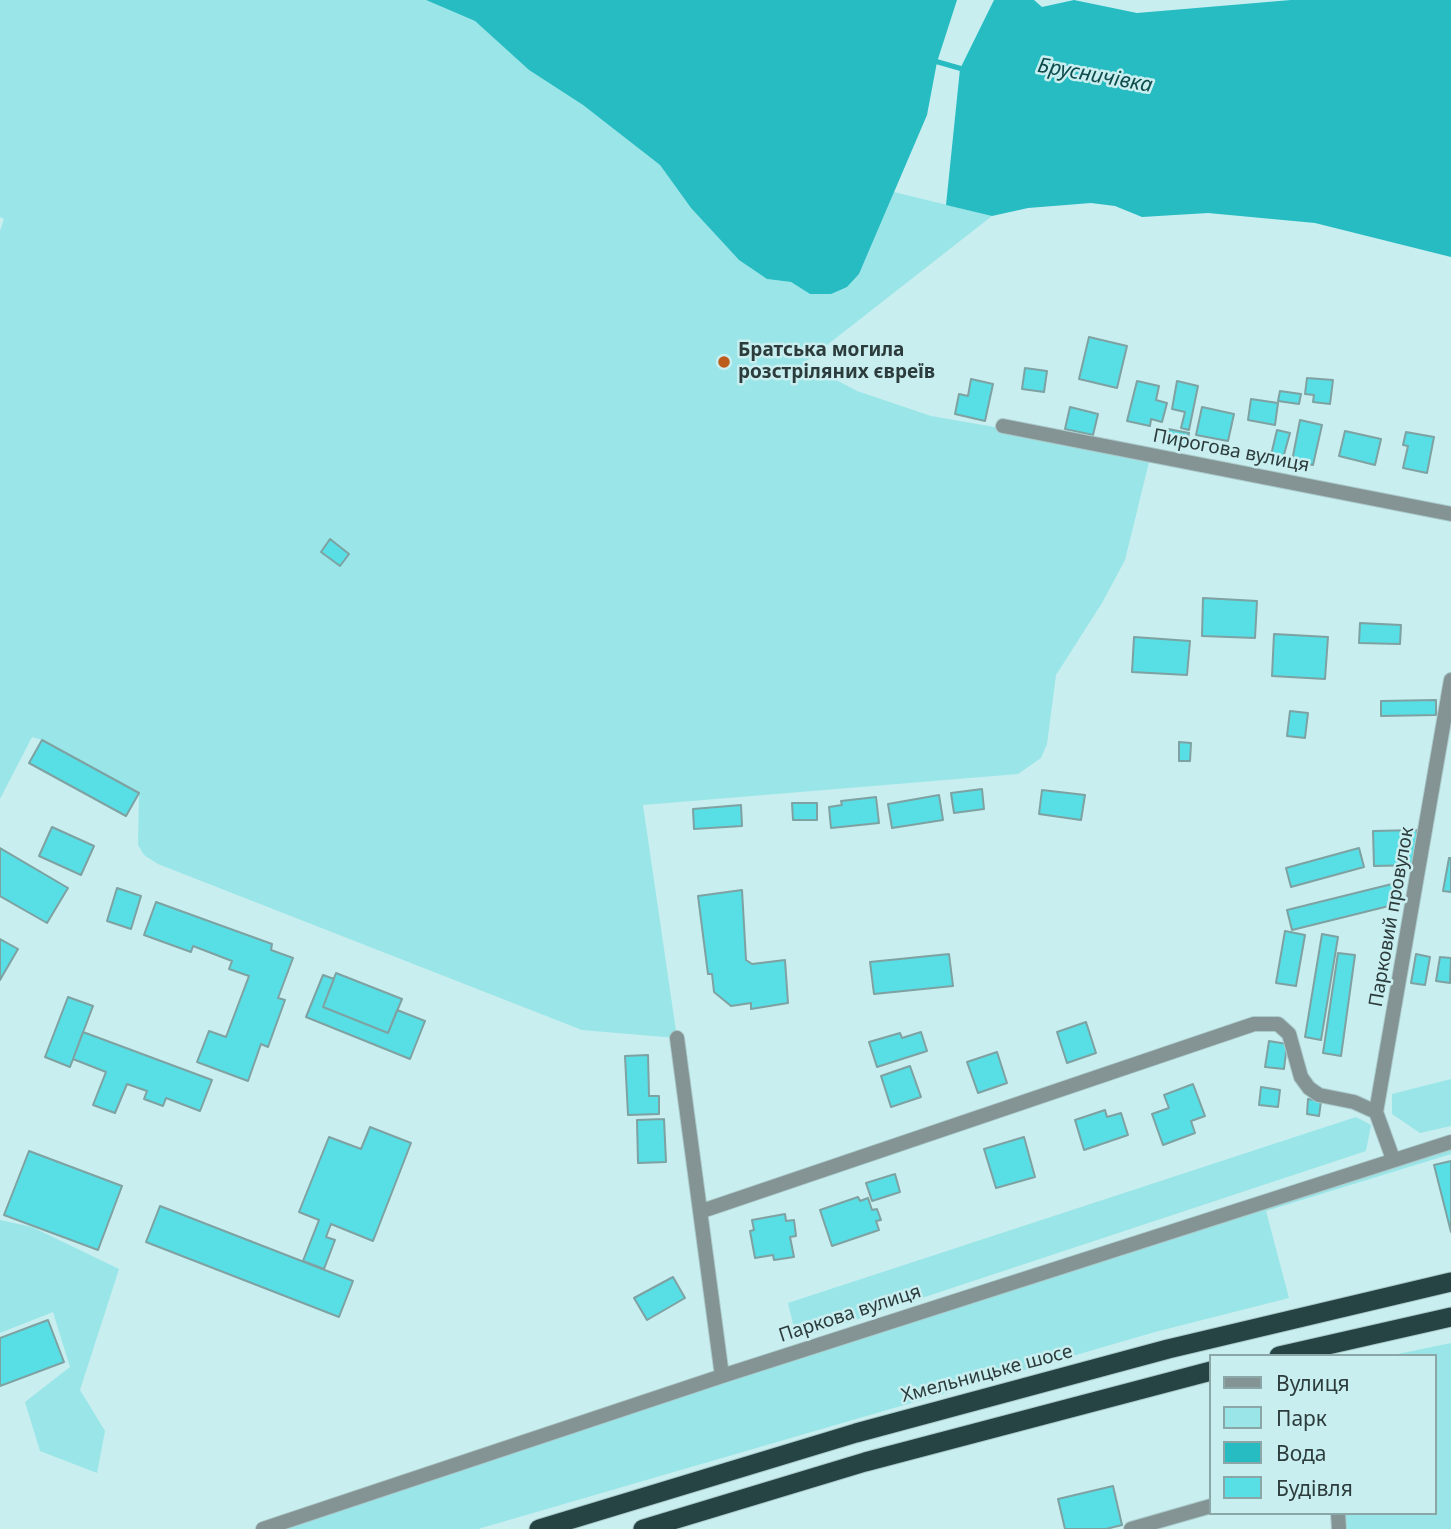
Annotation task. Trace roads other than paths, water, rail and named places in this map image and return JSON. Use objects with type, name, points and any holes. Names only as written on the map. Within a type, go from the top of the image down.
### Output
[{"type":"highway","name":"Хмельницьке шосе","points":[[539,1529],[856,1433],[1168,1349],[1451,1282]]},
{"type":"highway","points":[[1295,1354],[1326,1350],[1451,1317]]},
{"type":"highway","points":[[643,1529],[865,1462],[1210,1371]]},
{"type":"street","name":"Пирогова вулиця","points":[[1003,426],[1451,514]]},
{"type":"street","name":"Парковий провулок","points":[[1393,1159],[1376,1112],[1451,680]]},
{"type":"street","points":[[702,1212],[1254,1024],[1278,1024],[1289,1034],[1301,1077],[1309,1088],[1319,1095],[1354,1102],[1376,1112]]},
{"type":"street","points":[[677,1038],[722,1376]]},
{"type":"street","name":"Паркова вулиця","points":[[263,1529],[722,1376],[1451,1142]]},
{"type":"street","points":[[1131,1529],[1210,1506]]},
{"type":"water","points":[[426,0],[957,0],[937,62],[927,115],[859,274],[847,287],[831,294],[810,294],[791,282],[767,279],[739,260],[691,208],[660,165],[583,105],[529,70],[475,21]]},
{"type":"water","points":[[994,0],[1034,0],[1042,7],[1074,0],[1137,13],[1291,0],[1451,0],[1451,257],[1315,223],[1208,213],[1142,217],[1115,206],[1091,203],[1028,208],[992,216],[946,205],[960,69]]},
{"type":"waterway","name":"Брусничівка","points":[[931,60],[966,70]]},
{"type":"place","name":"Братська могила розстріляних євреїв","points":[[724,362]]}]
